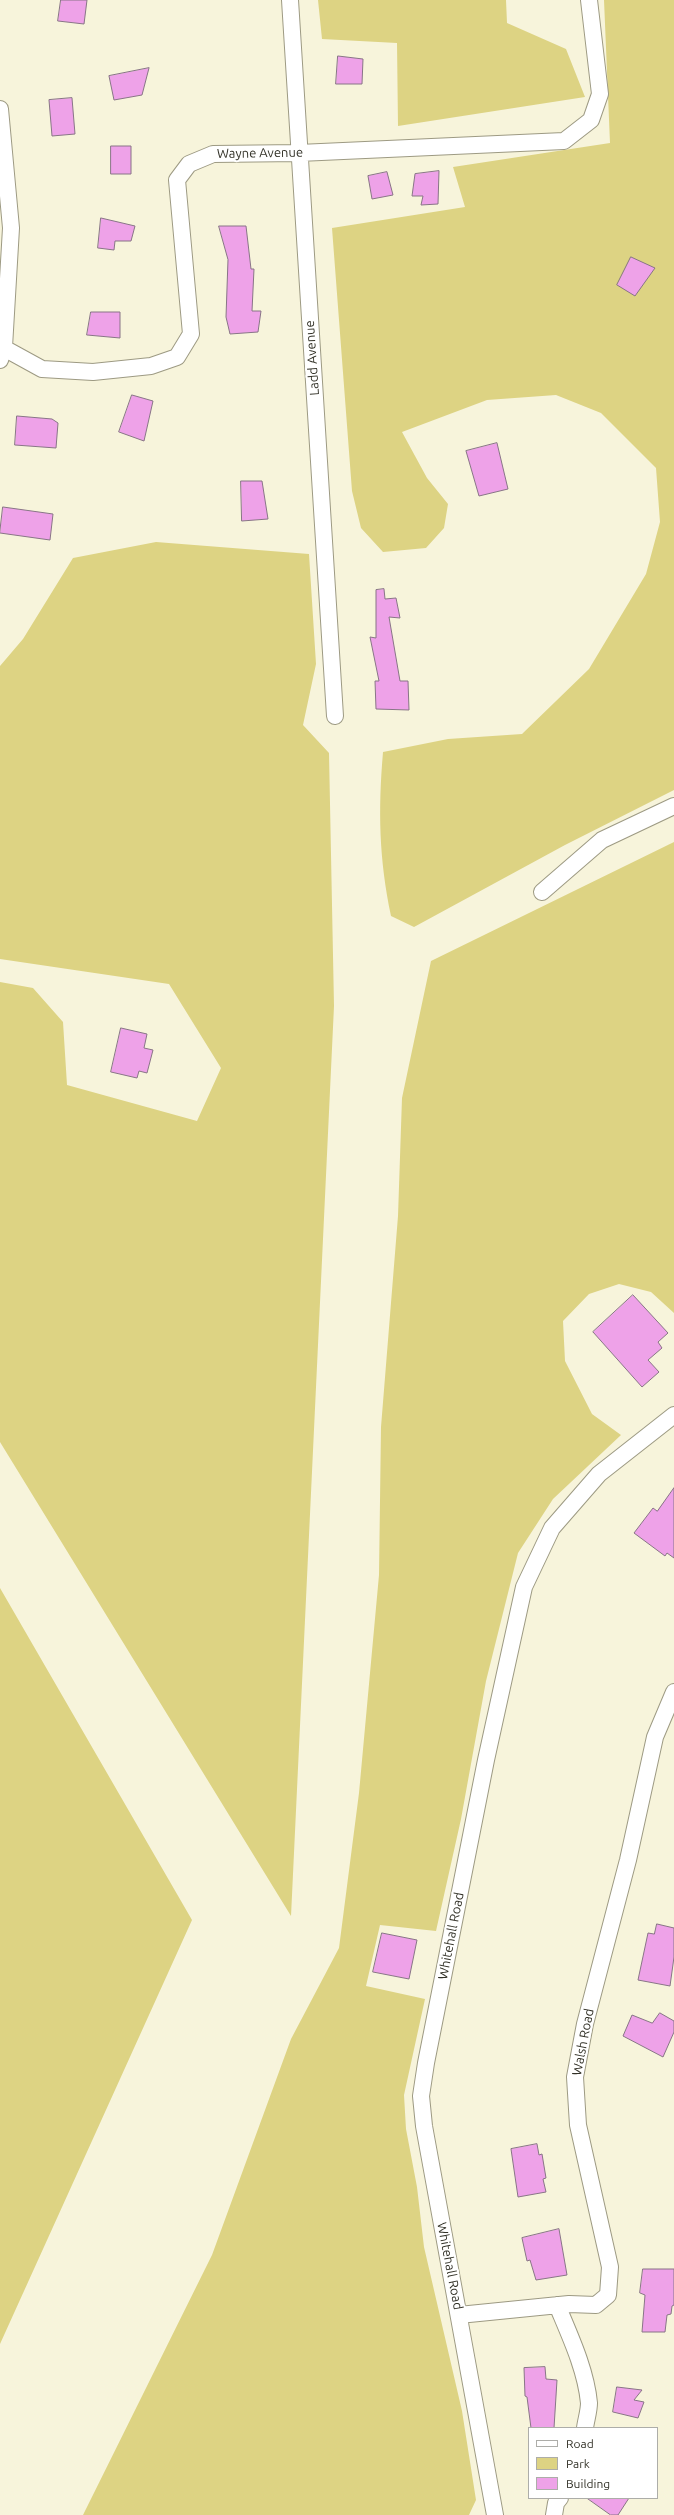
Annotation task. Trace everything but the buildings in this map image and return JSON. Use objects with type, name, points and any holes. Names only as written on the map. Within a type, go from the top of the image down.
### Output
[{"type":"street","name":"Ladd Avenue","points":[[290,0],[335,716]]},
{"type":"street","name":"Wayne Avenue","points":[[1,351],[42,369],[93,372],[151,366],[177,357],[191,334],[177,180],[189,164],[213,154],[299,153],[564,141],[591,120],[600,94],[589,0]]},
{"type":"street","points":[[0,109],[11,228],[1,351]]},
{"type":"street","points":[[542,892],[602,840],[674,806]]},
{"type":"street","name":"Whitehall Road","points":[[495,2515],[424,2126],[421,2096],[484,1768],[524,1587],[552,1528],[599,1474],[674,1415]]},
{"type":"street","name":"Walsh Road","points":[[459,2315],[557,2305],[596,2305],[608,2295],[610,2267],[578,2125],[575,2077],[585,2024],[628,1860],[655,1737],[674,1692]]},
{"type":"street","points":[[557,2305],[577,2352],[589,2404],[586,2427]]},
{"type":"street","points":[[554,2515],[556,2503],[559,2499]]},
{"type":"green space","points":[[318,0],[506,0],[507,23],[566,49],[585,97],[398,126],[397,43],[322,39]]},
{"type":"green space","points":[[604,0],[674,0],[674,790],[565,845],[414,927],[391,916],[387,895],[382,854],[380,815],[383,752],[448,739],[522,734],[589,669],[646,574],[660,522],[656,468],[601,413],[556,395],[487,400],[402,432],[427,478],[448,504],[444,528],[426,548],[383,552],[361,528],[352,491],[332,228],[465,207],[453,167],[610,143]]},
{"type":"green space","points":[[156,542],[309,554],[316,664],[303,725],[329,753],[334,1006],[291,1916],[0,1442],[0,982],[33,988],[63,1022],[67,1085],[197,1121],[221,1068],[169,984],[0,959],[0,666],[23,639],[73,558]]},
{"type":"green space","points":[[674,842],[674,1313],[651,1292],[619,1284],[589,1294],[563,1321],[565,1361],[592,1414],[621,1435],[553,1499],[518,1553],[486,1681],[461,1819],[436,1931],[380,1925],[366,1986],[425,1999],[404,2095],[406,2129],[417,2187],[424,2247],[462,2411],[476,2500],[469,2515],[83,2515],[212,2255],[291,2039],[339,1948],[359,1793],[379,1575],[381,1427],[398,1216],[402,1098],[431,961]]},
{"type":"green space","points":[[0,1588],[192,1920],[0,2344]]}]
